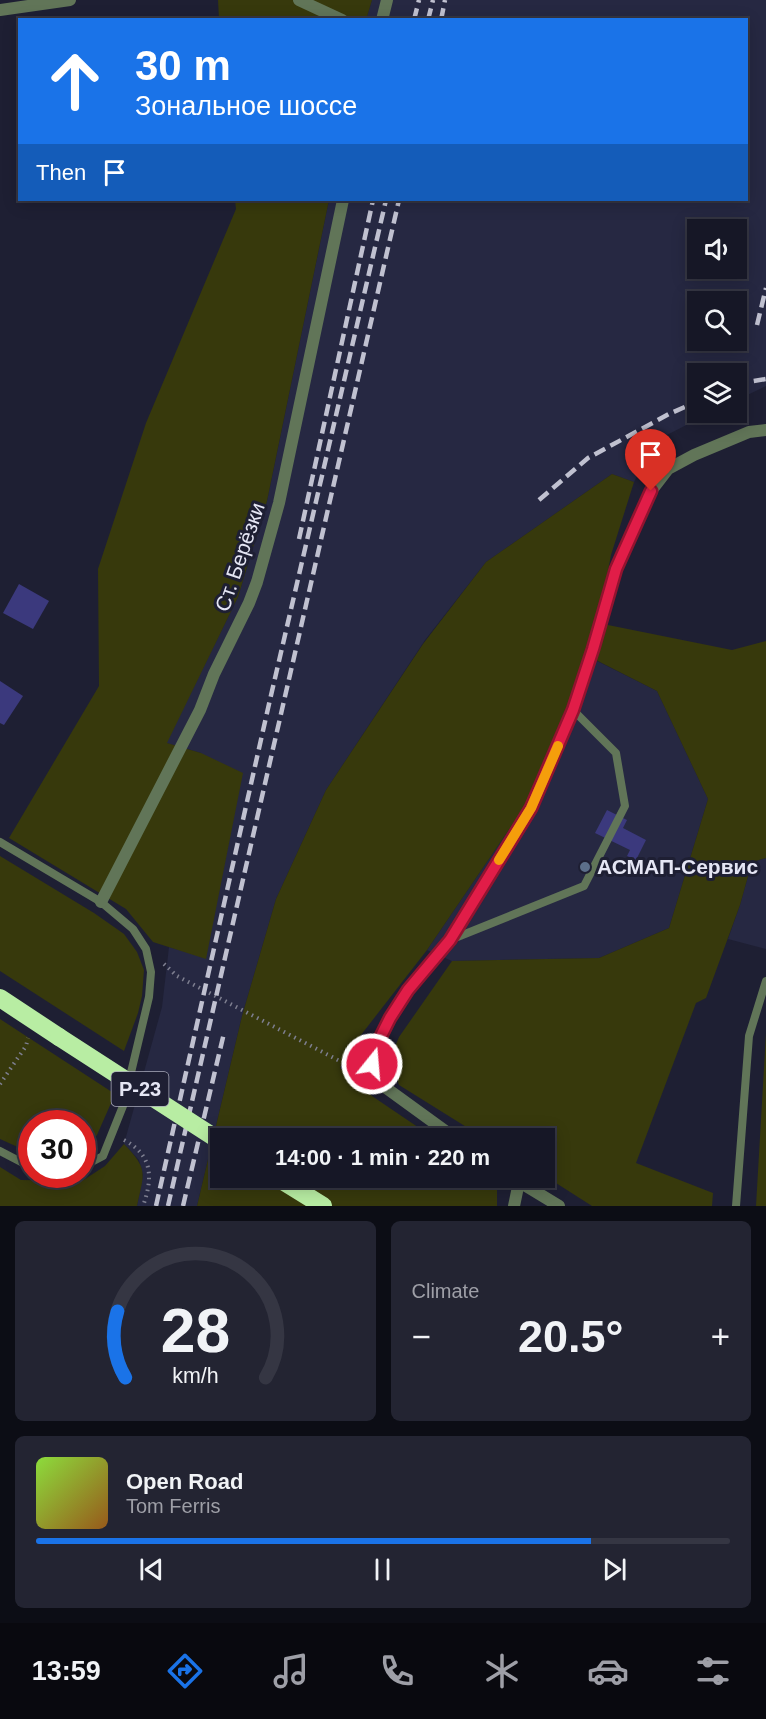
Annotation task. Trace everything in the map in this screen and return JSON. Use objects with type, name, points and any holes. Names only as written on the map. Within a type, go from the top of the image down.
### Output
[{"type":"highway","name":"Р-23","points":[[0,998],[210,1135]]},
{"type":"highway","points":[[294,1188],[323,1206]]},
{"type":"street","points":[[0,10],[70,0]]},
{"type":"street","points":[[299,0],[338,18]]},
{"type":"street","points":[[382,18],[387,0]]},
{"type":"street","name":"Ст. Берёзки","points":[[101,902],[200,710],[214,674],[249,603],[279,503],[343,201]]},
{"type":"street","points":[[441,1128],[371,1077],[374,1050],[390,1018],[408,990],[450,940],[531,808],[573,710],[616,569],[651,491],[668,469],[694,455],[749,432],[766,430]]},
{"type":"street","points":[[514,1206],[515,1188]]},
{"type":"street","points":[[530,1188],[560,1206]]},
{"type":"lane","points":[[450,940],[584,886],[625,806],[616,753],[573,710]]},
{"type":"lane","points":[[0,842],[101,902],[133,929],[146,950],[152,972],[146,1015],[123,1106],[103,1156],[96,1160]]},
{"type":"lane","points":[[736,1206],[749,1036],[766,981]]},
{"type":"lane","points":[[0,1151],[18,1160]]},
{"type":"path","points":[[146,950],[177,976],[371,1077]]},
{"type":"path","points":[[0,1084],[26,1046]]},
{"type":"path","points":[[111,1139],[124,1140],[135,1146],[144,1157],[149,1179],[143,1206]]},
{"type":"shaded area","points":[[218,0],[372,0],[367,18],[219,18]]},
{"type":"shaded area","points":[[372,0],[766,0],[766,386],[747,395],[747,363],[687,363],[687,423],[690,423],[655,441],[634,482],[612,474],[486,562],[425,640],[326,790],[276,899],[242,1016],[215,1128],[210,1128],[210,1151],[197,1206],[137,1206],[143,1175],[139,1160],[124,1144],[162,1007],[169,947],[206,958],[201,753],[166,743],[238,597],[267,501],[329,201],[748,201],[748,18],[366,18]]},
{"type":"shaded area","points":[[235,201],[329,201],[267,501],[238,597],[167,743],[201,753],[243,773],[206,959],[153,942],[126,909],[9,838],[99,686],[98,569],[146,423],[236,209]]},
{"type":"shaded area","points":[[612,474],[634,482],[611,555],[598,623],[732,650],[766,641],[766,858],[752,862],[740,905],[706,998],[696,1003],[636,1163],[713,1193],[712,1206],[592,1206],[555,1182],[555,1128],[468,1128],[399,1085],[390,1059],[399,1037],[452,961],[599,958],[669,928],[708,799],[657,691],[588,656],[525,806],[427,950],[347,1053],[340,1068],[372,1096],[419,1128],[215,1128],[242,1016],[276,899],[326,790],[423,644],[486,562]]},
{"type":"shaded area","name":"АСМАП-Сервис","points":[[587,656],[657,691],[708,799],[669,928],[599,958],[452,961],[427,950],[525,806]]},
{"type":"shaded area","points":[[0,856],[94,913],[124,934],[137,952],[144,970],[142,996],[124,1051],[0,971]]},
{"type":"shaded area","points":[[766,858],[766,949],[728,939],[752,862]]},
{"type":"shaded area","points":[[0,1019],[115,1094],[96,1136],[96,1110],[18,1110],[18,1147],[0,1139]]},
{"type":"shaded area","points":[[766,1033],[766,1206],[756,1206]]},
{"type":"shaded area","points":[[124,1144],[138,1160],[143,1179],[137,1206],[0,1206],[0,1167],[18,1178],[18,1188],[96,1188],[96,1172],[105,1166]]},
{"type":"shaded area","points":[[210,1151],[210,1188],[497,1188],[497,1206],[197,1206]]},
{"type":"building","points":[[19,584],[49,601],[33,629],[3,613]]},
{"type":"building","points":[[0,681],[23,696],[4,725],[0,723]]},
{"type":"building","points":[[607,810],[627,820],[623,828],[646,840],[636,860],[627,856],[630,850],[595,833]]},
{"type":"railway","points":[[414,18],[419,0]]},
{"type":"railway","points":[[428,18],[433,0]]},
{"type":"railway","points":[[441,18],[445,0]]},
{"type":"railway","points":[[299,539],[373,201]]},
{"type":"railway","points":[[156,1206],[386,201]]},
{"type":"railway","points":[[168,1206],[399,201]]},
{"type":"railway","points":[[757,325],[766,288]]},
{"type":"railway","points":[[747,382],[766,379]]},
{"type":"railway","points":[[539,500],[588,458],[687,406]]},
{"type":"railway","points":[[183,1206],[224,1033]]},
{"type":"slow traffic","points":[[499,860],[531,808],[558,746]]},
{"type":"place","name":"АСМАП-Сервис","points":[[585,867]]},
{"type":"route","points":[[372,1064],[374,1050],[390,1018],[408,990],[450,940],[531,808],[573,710],[616,569],[651,491]]}]
